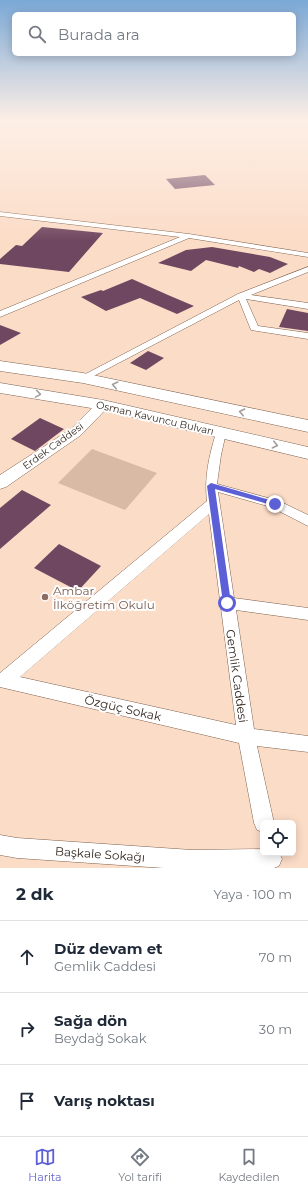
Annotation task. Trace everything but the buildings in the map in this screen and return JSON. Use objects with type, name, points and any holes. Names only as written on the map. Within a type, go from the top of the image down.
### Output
[{"type":"highway","points":[[0,366],[83,378],[308,426]]},
{"type":"highway","name":"Osman Kavuncu Bulvarı","points":[[0,388],[104,405],[308,453]]},
{"type":"highway","points":[[104,405],[111,401],[118,400],[256,430],[308,430]]},
{"type":"street","points":[[0,214],[189,236],[308,255]]},
{"type":"street","points":[[0,314],[189,236]]},
{"type":"street","points":[[294,252],[308,246]]},
{"type":"street","points":[[83,378],[241,296],[308,269]]},
{"type":"street","points":[[241,296],[308,306]]},
{"type":"street","points":[[241,296],[254,328],[308,336]]},
{"type":"street","name":"Erdek Caddesi","points":[[0,483],[76,432],[104,405]]},
{"type":"street","name":"Gemlik Caddesi","points":[[221,433],[215,455],[211,486],[246,736],[263,820]]},
{"type":"street","points":[[211,486],[275,504],[308,521]]},
{"type":"street","points":[[2,681],[213,503]]},
{"type":"street","points":[[227,603],[308,614]]},
{"type":"street","name":"Özgüç Sokak","points":[[2,681],[246,736],[308,744]]},
{"type":"street","name":"Başkale Sokağı","points":[[0,845],[17,848],[192,860],[272,860]]},
{"type":"shaded area","points":[[92,449],[157,473],[125,510],[58,483]]},
{"type":"place","name":"Ambar İlköğretim Okulu","points":[[45,597]]},
{"type":"route","points":[[227,603],[211,486],[275,504]]}]
